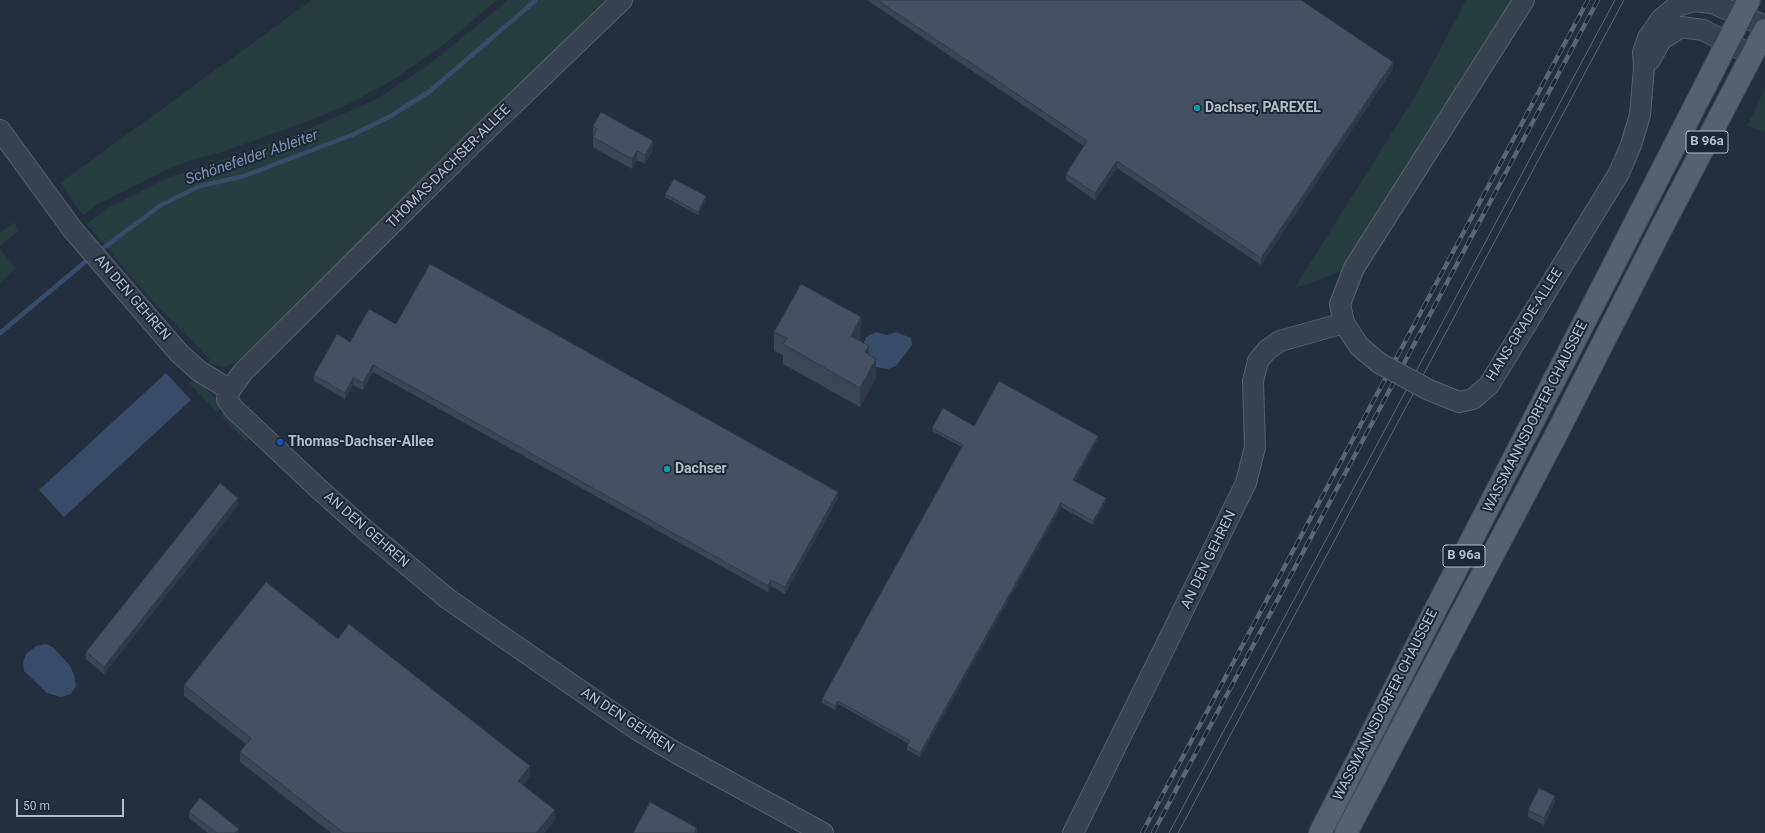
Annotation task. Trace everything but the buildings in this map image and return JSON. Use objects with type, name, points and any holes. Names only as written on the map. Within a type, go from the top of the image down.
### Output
[{"type":"main road","name":"WASSMANNSDORFER CHAUSSEE","points":[[1320,833],[1608,278],[1745,8]]},
{"type":"main road","name":"WASSMANNSDORFER CHAUSSEE","points":[[1346,833],[1557,433],[1765,30]]},
{"type":"street","name":"THOMAS-DACHSER-ALLEE","points":[[230,390],[243,372],[474,142],[622,0]]},
{"type":"street","name":"HANS-GRADE-ALLEE","points":[[1524,0],[1354,268],[1340,304],[1344,324],[1359,346],[1379,362],[1429,390],[1459,402],[1473,399],[1489,385],[1619,172],[1631,145],[1640,115],[1644,68],[1643,52],[1648,38],[1661,19],[1677,6],[1695,2],[1745,8],[1765,26]]},
{"type":"street","name":"HANS-GRADE-ALLEE","points":[[1644,68],[1662,40],[1680,27],[1703,30],[1752,55]]},
{"type":"street","name":"AN DEN GEHREN","points":[[0,130],[79,237],[179,353],[199,371],[230,390],[227,399],[234,409],[365,530],[448,600],[636,729],[680,755],[823,833]]},
{"type":"street","name":"AN DEN GEHREN","points":[[1073,833],[1246,483],[1255,447],[1253,380],[1254,370],[1258,361],[1267,350],[1280,341],[1344,324]]},
{"type":"green space","points":[[312,0],[497,0],[447,42],[396,78],[353,102],[314,119],[219,153],[192,160],[164,171],[100,203],[83,215],[60,183]]},
{"type":"green space","points":[[508,0],[607,0],[237,362],[224,367],[209,364],[210,360],[156,305],[87,224],[110,207],[165,179],[295,135],[377,99],[430,64]]},
{"type":"green space","points":[[1466,0],[1514,0],[1342,271],[1294,289],[1417,93]]},
{"type":"green space","points":[[1765,89],[1765,132],[1747,126]]},
{"type":"green space","points":[[14,222],[19,231],[0,246],[0,233]]},
{"type":"green space","points":[[0,249],[16,268],[0,283]]},
{"type":"green space","points":[[196,379],[223,406],[217,412],[189,383]]},
{"type":"green space","points":[[226,409],[226,415],[248,438],[247,442],[221,415]]},
{"type":"water","points":[[876,332],[887,335],[896,332],[911,338],[912,345],[896,366],[888,369],[875,367],[861,351],[866,337]]},
{"type":"water","points":[[166,373],[191,400],[64,517],[39,490]]},
{"type":"water","points":[[46,644],[54,648],[70,666],[74,675],[76,686],[71,694],[61,697],[47,693],[24,671],[23,662],[26,654],[36,646]]},
{"type":"waterway","name":"Schönefelder Ableiter","points":[[98,252],[161,205],[200,186],[244,176],[352,135],[391,116],[430,91],[536,0]]},
{"type":"waterway","name":"Schönefelder Ableiter","points":[[0,333],[91,257]]},
{"type":"tram line","points":[[1169,833],[1615,0]]},
{"type":"tram line","points":[[1178,833],[1624,0]]},
{"type":"railway","points":[[1142,833],[1588,0]]},
{"type":"railway","points":[[1153,833],[1598,0]]},
{"type":"place","name":"Dachser, PAREXEL","points":[[1197,108]]},
{"type":"place","name":"Thomas-Dachser-Allee","points":[[280,442]]},
{"type":"place","name":"Dachser","points":[[667,469]]}]
